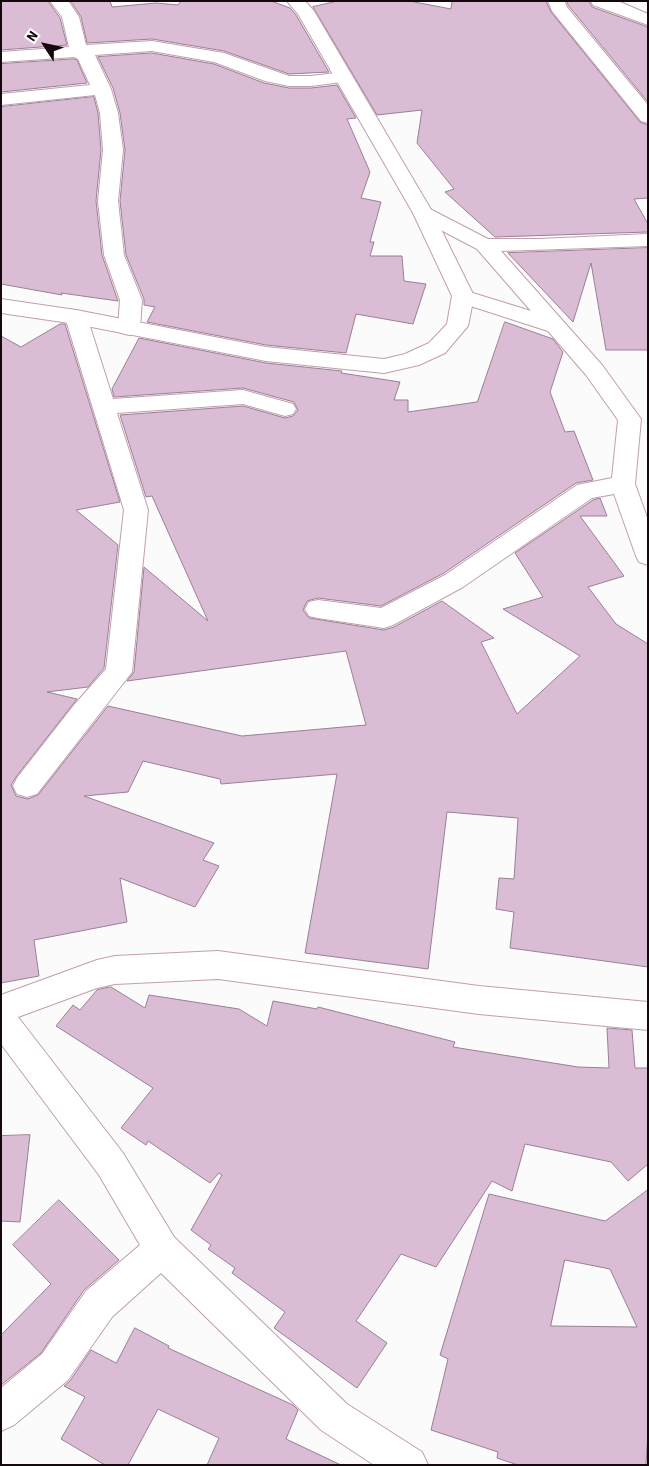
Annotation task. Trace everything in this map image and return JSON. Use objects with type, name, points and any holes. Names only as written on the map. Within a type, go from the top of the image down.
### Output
[{"type":"street","points":[[58,1],[63,5],[73,25],[78,38],[78,52]]},
{"type":"street","points":[[1,306],[76,317],[266,354],[384,366],[411,360],[436,348],[456,326],[463,296],[422,213],[305,11],[295,1]]},
{"type":"street","points":[[556,1],[558,7],[648,117]]},
{"type":"street","points":[[599,1],[648,20]]},
{"type":"street","points":[[1,57],[126,47],[159,47],[218,57],[271,77],[289,81],[311,81],[344,77]]},
{"type":"street","points":[[78,52],[86,56],[102,89],[109,113],[113,150],[108,201],[110,226],[114,255],[131,300],[129,328]]},
{"type":"street","points":[[1,100],[102,89]]},
{"type":"street","points":[[422,213],[484,245],[594,370],[630,419],[623,484],[648,556]]},
{"type":"street","points":[[484,245],[539,245],[648,240]]},
{"type":"street","points":[[463,296],[555,326]]},
{"type":"street","points":[[27,786],[84,712],[119,672],[136,510],[76,317]]},
{"type":"street","points":[[104,407],[243,397],[285,409]]},
{"type":"street","points":[[318,609],[384,618],[454,581],[585,491],[623,484]]},
{"type":"street","points":[[1,1009],[97,974],[114,970],[218,965],[479,1000],[648,1016]]},
{"type":"street","points":[[1,1019],[112,1164],[162,1249],[334,1417],[409,1465]]},
{"type":"street","points":[[1,1412],[55,1368],[99,1304],[162,1249]]},
{"type":"building","points":[[1,1],[48,1],[60,18],[67,45],[1,50]]},
{"type":"building","points":[[71,1],[110,1],[112,7],[156,3],[178,5],[181,1],[271,1],[290,8],[296,15],[329,72],[289,74],[224,51],[152,39],[87,43],[81,17]]},
{"type":"building","points":[[338,1],[409,1],[451,9],[452,1],[546,1],[551,12],[640,122],[648,125],[648,198],[634,199],[648,224],[648,232],[495,237],[445,192],[454,189],[417,143],[422,110],[377,115],[313,7]]},
{"type":"building","points":[[567,1],[589,1],[592,7],[648,27],[648,102],[568,5]]},
{"type":"building","points":[[152,53],[214,64],[264,83],[289,88],[337,85],[356,118],[347,119],[370,172],[361,198],[381,202],[370,242],[374,242],[370,256],[402,256],[404,281],[426,284],[413,324],[356,314],[346,353],[266,345],[147,322],[155,307],[144,305],[144,299],[126,255],[120,201],[125,150],[120,113],[113,88],[98,57]]},
{"type":"building","points":[[77,60],[87,83],[1,92],[1,64]]},
{"type":"building","points":[[94,97],[98,113],[101,150],[96,201],[102,255],[118,301],[61,293],[62,295],[1,284],[1,107]]},
{"type":"building","points":[[648,248],[648,350],[606,350],[591,263],[573,322],[508,253]]},
{"type":"building","points":[[505,322],[553,339],[563,352],[550,392],[565,432],[574,431],[593,480],[576,483],[444,573],[381,606],[318,598],[307,601],[303,610],[309,618],[384,630],[394,627],[442,601],[494,638],[481,642],[517,714],[580,656],[503,609],[543,597],[515,553],[593,500],[600,498],[607,516],[580,516],[624,576],[588,587],[616,624],[648,644],[648,967],[510,948],[514,912],[496,909],[499,878],[514,879],[518,818],[447,812],[428,969],[305,953],[337,774],[221,784],[220,779],[143,761],[128,792],[84,796],[214,843],[203,860],[219,866],[195,907],[120,878],[127,922],[34,940],[39,976],[1,983],[1,336],[21,347],[60,324],[65,324],[120,502],[76,510],[118,545],[104,668],[88,687],[47,692],[77,699],[11,785],[16,796],[28,799],[38,795],[108,706],[242,736],[366,725],[346,651],[127,681],[134,672],[144,567],[208,621],[152,496],[146,497],[120,415],[243,406],[285,418],[293,416],[298,410],[294,402],[243,388],[114,397],[112,389],[139,338],[266,363],[342,371],[341,373],[400,382],[394,400],[408,400],[408,412],[477,402]]},
{"type":"building","points":[[111,987],[145,1008],[149,995],[239,1009],[267,1026],[273,1001],[317,1009],[318,1007],[455,1042],[453,1047],[578,1067],[609,1068],[607,1028],[632,1030],[635,1068],[648,1068],[648,1164],[628,1181],[611,1162],[525,1144],[512,1191],[492,1181],[436,1267],[401,1254],[356,1321],[387,1343],[357,1388],[274,1328],[285,1312],[232,1273],[235,1268],[208,1249],[211,1245],[191,1230],[222,1175],[219,1173],[210,1183],[148,1141],[146,1145],[121,1128],[153,1088],[56,1026],[73,1005],[80,1010],[97,990]]},
{"type":"building","points":[[30,1135],[20,1222],[1,1221],[1,1136]]},
{"type":"building","points":[[648,1190],[648,1431],[646,1465],[518,1465],[497,1458],[498,1452],[431,1430],[448,1359],[440,1355],[489,1194],[605,1221]],"holes":[[[565,1260],[610,1269],[637,1327],[551,1326]]]},
{"type":"building","points":[[59,1200],[119,1260],[84,1290],[41,1353],[1,1385],[1,1335],[51,1284],[13,1245]]},
{"type":"building","points":[[135,1328],[169,1346],[168,1348],[293,1405],[298,1410],[286,1439],[341,1465],[207,1465],[219,1438],[158,1409],[128,1465],[105,1465],[61,1439],[85,1397],[64,1386],[70,1381],[91,1350],[116,1363]]}]
